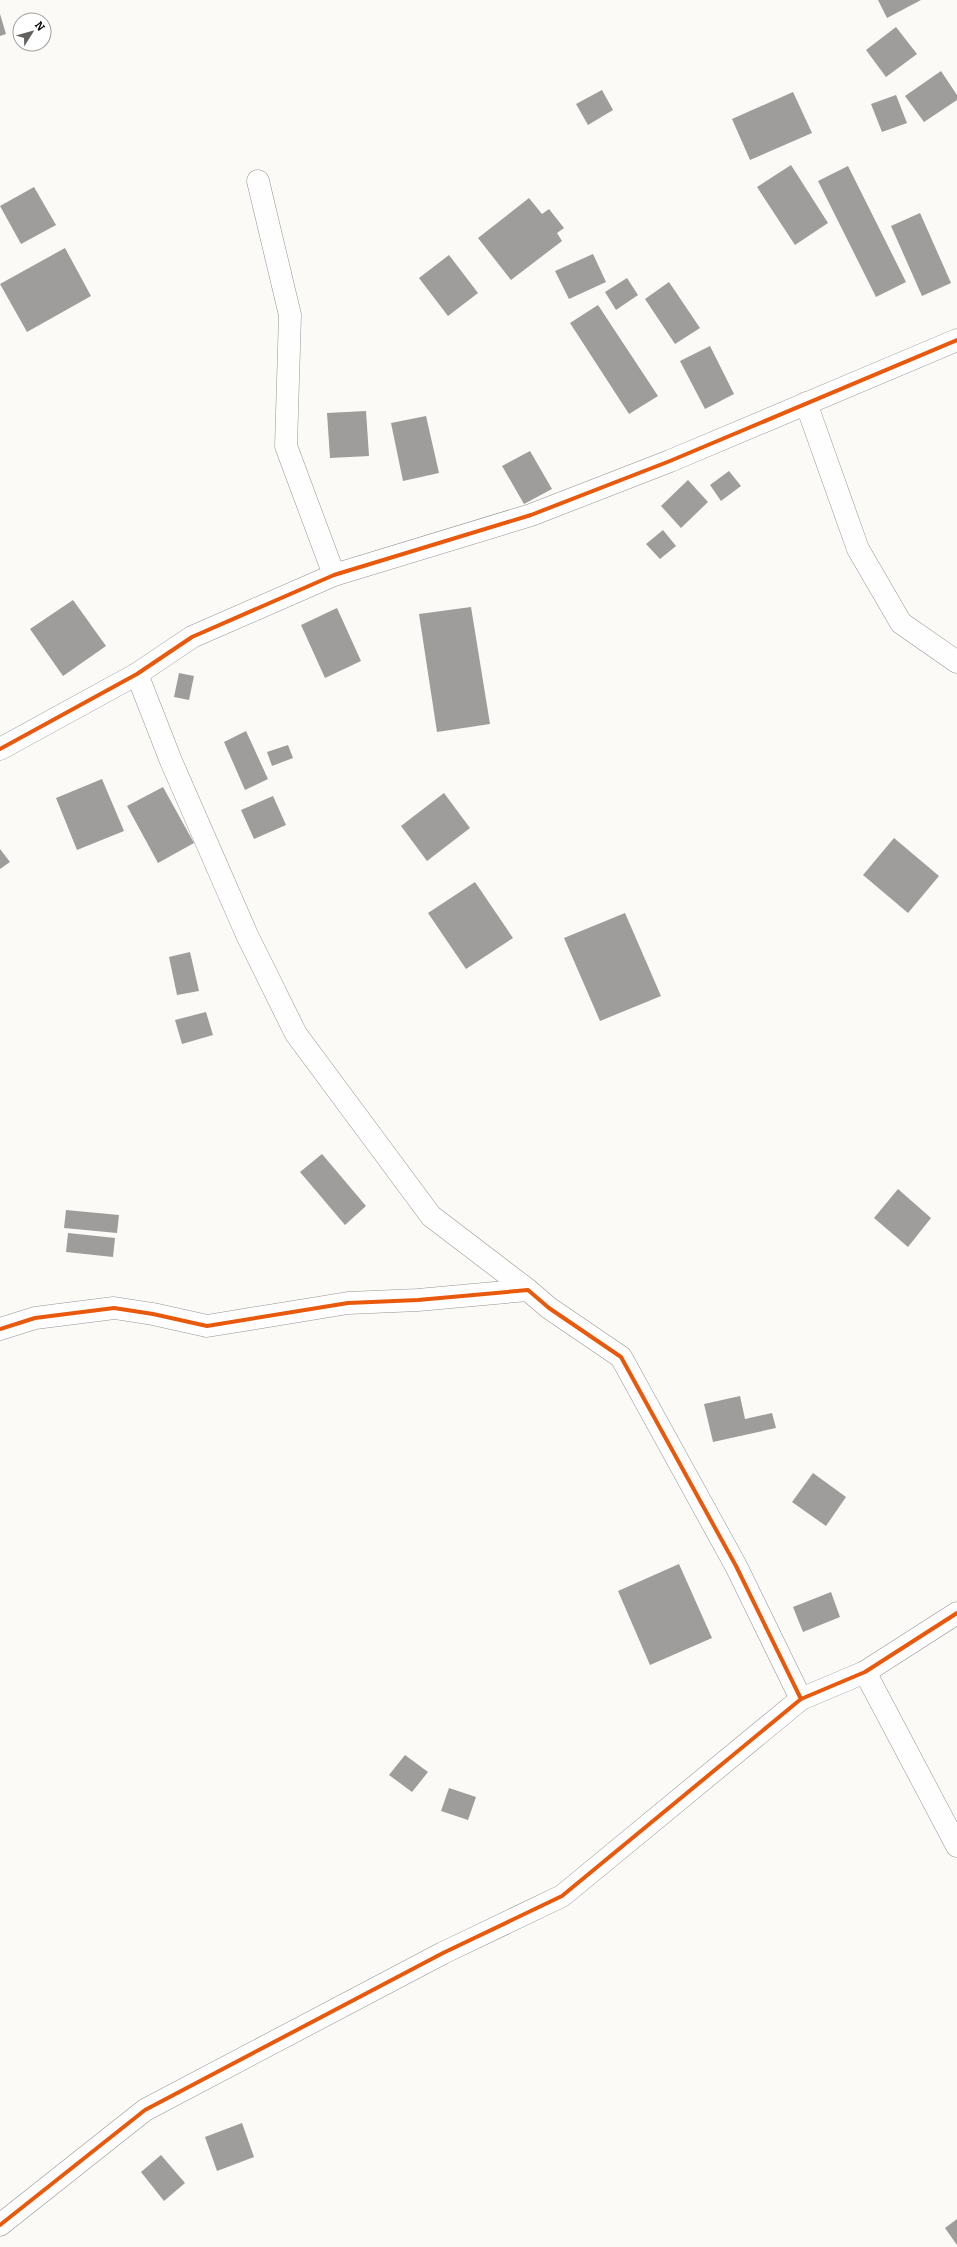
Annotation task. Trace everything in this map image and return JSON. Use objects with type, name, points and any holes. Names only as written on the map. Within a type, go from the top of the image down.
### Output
[{"type":"street","points":[[258,181],[290,315],[286,446],[334,575]]},
{"type":"street","points":[[0,749],[136,674],[192,637],[334,575],[531,515],[670,461],[957,340]]},
{"type":"street","points":[[806,403],[858,549],[901,623],[957,662]]},
{"type":"street","points":[[136,674],[171,761],[244,928],[296,1034],[431,1216],[528,1290],[549,1308],[621,1357],[736,1566],[801,1699]]},
{"type":"street","points":[[0,1329],[35,1318],[114,1308],[153,1314],[207,1326],[348,1303],[418,1300],[528,1290]]},
{"type":"street","points":[[0,2225],[145,2110],[443,1953],[562,1896],[801,1699],[865,1672],[957,1613]]},
{"type":"street","points":[[865,1672],[957,1846]]},
{"type":"building","points":[[878,0],[921,0],[887,18]]},
{"type":"building","points":[[0,14],[6,34],[0,36]]},
{"type":"building","points":[[896,27],[917,54],[886,77],[866,50]]},
{"type":"building","points":[[941,71],[957,95],[957,100],[924,122],[905,96]]},
{"type":"building","points":[[602,90],[613,110],[588,125],[576,104]]},
{"type":"building","points":[[793,92],[812,133],[750,160],[732,119]]},
{"type":"building","points":[[896,95],[907,123],[882,132],[871,104]]},
{"type":"building","points":[[791,165],[828,223],[795,245],[757,187]]},
{"type":"building","points":[[848,166],[906,282],[876,297],[818,181]]},
{"type":"building","points":[[34,187],[56,225],[21,244],[0,206]]},
{"type":"building","points":[[529,198],[542,214],[549,209],[564,228],[557,233],[562,241],[511,280],[478,238]]},
{"type":"building","points":[[920,213],[951,283],[922,296],[891,226]]},
{"type":"building","points":[[65,248],[91,296],[27,332],[0,284]]},
{"type":"building","points":[[593,254],[606,282],[569,299],[555,271]]},
{"type":"building","points":[[449,255],[478,293],[448,316],[419,278]]},
{"type":"building","points":[[627,278],[638,295],[616,310],[605,292]]},
{"type":"building","points":[[669,282],[700,328],[675,344],[645,299]]},
{"type":"building","points":[[598,305],[658,396],[629,414],[570,323]]},
{"type":"building","points":[[710,346],[734,394],[705,409],[680,361]]},
{"type":"building","points":[[366,411],[369,456],[330,458],[327,413]]},
{"type":"building","points":[[426,416],[439,473],[403,481],[391,423]]},
{"type":"building","points":[[530,451],[552,489],[524,504],[502,466]]},
{"type":"building","points":[[729,471],[741,486],[721,501],[710,485]]},
{"type":"building","points":[[688,480],[708,502],[681,528],[661,506]]},
{"type":"building","points":[[663,530],[676,546],[660,559],[646,544]]},
{"type":"building","points":[[73,600],[106,646],[63,676],[30,629]]},
{"type":"building","points":[[471,607],[490,724],[437,732],[419,614]]},
{"type":"building","points":[[337,608],[361,661],[325,678],[301,625]]},
{"type":"building","points":[[179,673],[194,676],[189,700],[174,697]]},
{"type":"building","points":[[246,731],[268,779],[245,790],[224,742]]},
{"type":"building","points":[[288,745],[293,758],[272,766],[267,752]]},
{"type":"building","points":[[102,779],[124,831],[77,850],[56,798]]},
{"type":"building","points":[[163,787],[194,843],[158,863],[127,806]]},
{"type":"building","points":[[444,793],[470,828],[427,861],[401,826]]},
{"type":"building","points":[[273,796],[286,825],[254,839],[241,810]]},
{"type":"building","points":[[894,838],[939,876],[908,913],[863,875]]},
{"type":"building","points":[[0,849],[10,862],[0,869]]},
{"type":"building","points":[[475,882],[513,938],[466,969],[428,913]]},
{"type":"building","points":[[625,913],[661,996],[600,1021],[564,938]]},
{"type":"building","points":[[190,952],[199,991],[177,995],[169,957]]},
{"type":"building","points":[[206,1012],[213,1035],[182,1044],[175,1020]]},
{"type":"building","points":[[322,1154],[366,1206],[345,1225],[300,1172]]},
{"type":"building","points":[[898,1189],[931,1218],[908,1247],[874,1218]]},
{"type":"building","points":[[66,1210],[119,1215],[117,1233],[64,1228]]},
{"type":"building","points":[[68,1233],[115,1238],[113,1257],[66,1252]]},
{"type":"building","points":[[740,1396],[745,1419],[772,1413],[776,1428],[713,1442],[704,1404]]},
{"type":"building","points":[[813,1473],[846,1497],[826,1526],[792,1502]]},
{"type":"building","points":[[679,1564],[712,1638],[650,1665],[618,1591]]},
{"type":"building","points":[[831,1592],[840,1617],[803,1632],[793,1607]]},
{"type":"building","points":[[405,1755],[428,1772],[412,1792],[389,1775]]},
{"type":"building","points":[[449,1788],[476,1797],[468,1820],[441,1811]]},
{"type":"building","points":[[242,2123],[254,2157],[217,2171],[205,2137]]},
{"type":"building","points":[[161,2155],[185,2183],[164,2201],[141,2172]]},
{"type":"building","points":[[957,2219],[957,2245],[945,2228]]},
{"type":"cycle path","points":[[0,749],[137,674],[192,637],[334,575],[531,515],[670,461],[957,340]]},
{"type":"cycle path","points":[[0,1329],[35,1318],[114,1308],[153,1314],[207,1326],[348,1303],[418,1300],[528,1290],[549,1308],[621,1357],[736,1566],[801,1699]]},
{"type":"cycle path","points":[[0,2225],[145,2110],[443,1953],[562,1896],[801,1699],[865,1672],[957,1613]]}]
